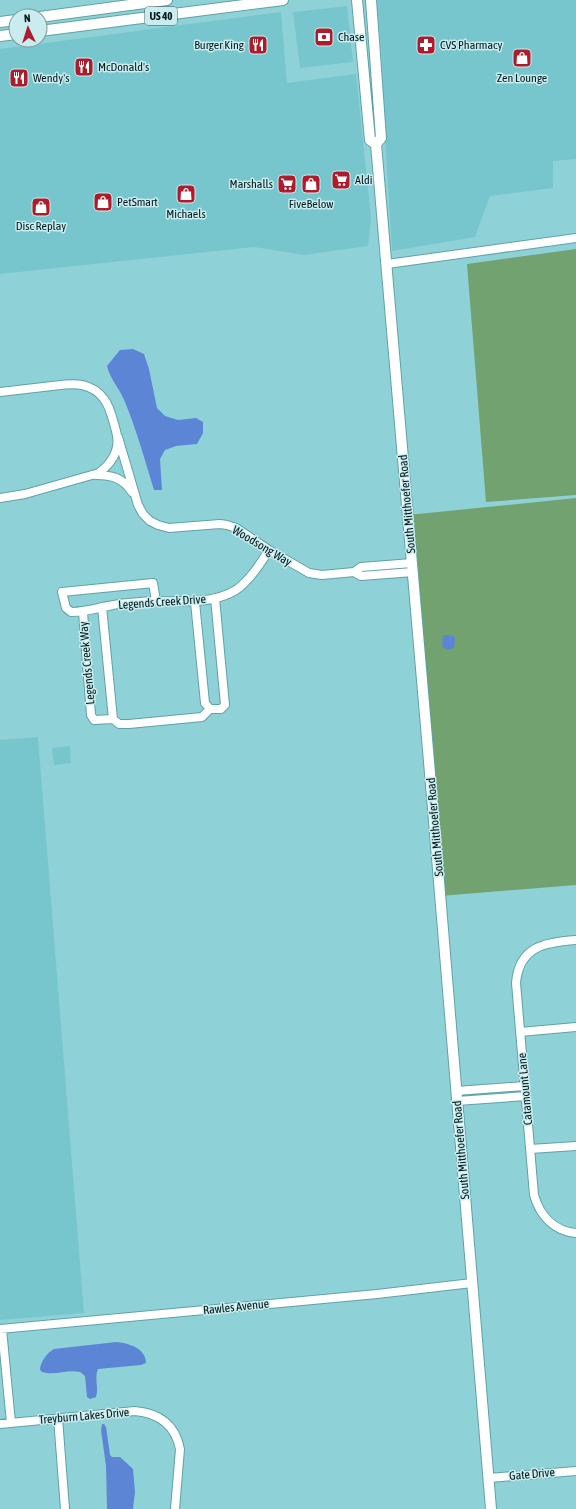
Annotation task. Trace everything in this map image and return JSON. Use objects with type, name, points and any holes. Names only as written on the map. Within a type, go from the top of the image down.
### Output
[{"type":"main road","name":"US 40","points":[[48,16],[167,0]]},
{"type":"main road","name":"US 40","points":[[48,30],[283,0]]},
{"type":"main road","name":"South Mitthoefer Road","points":[[357,0],[370,140],[376,144]]},
{"type":"main road","points":[[363,0],[367,38],[372,65],[377,73]]},
{"type":"main road","name":"South Mitthoefer Road","points":[[371,0],[381,138],[376,144],[492,1509]]},
{"type":"street","points":[[387,264],[576,238]]},
{"type":"street","points":[[0,392],[73,384],[88,386],[96,390],[106,402],[118,437],[135,497]]},
{"type":"street","points":[[94,475],[106,468],[113,459],[117,449],[118,437]]},
{"type":"street","name":"Woodsong Way","points":[[0,498],[18,495],[94,475],[107,475],[124,483],[135,497],[146,518],[158,526],[172,528],[220,524],[227,525],[236,528],[269,550],[309,573],[322,575],[354,572],[361,567],[412,568]]},
{"type":"street","name":"Legends Creek Drive","points":[[156,601],[153,583],[62,592],[66,608],[71,612],[83,612],[122,603],[156,601],[195,602],[215,598],[228,594],[248,579],[269,550]]},
{"type":"street","points":[[102,607],[113,719],[119,724],[143,723],[202,717],[210,710],[221,709],[225,705],[215,598]]},
{"type":"street","points":[[195,602],[205,703],[210,710]]},
{"type":"street","name":"Legends Creek Way","points":[[83,612],[91,715],[94,720],[113,719]]},
{"type":"street","name":"Catamount Lane","points":[[576,940],[552,942],[544,944],[532,951],[522,962],[517,977],[520,1032],[534,1195],[540,1213],[548,1221],[557,1228],[566,1232],[576,1233]]},
{"type":"street","points":[[520,1032],[576,1027]]},
{"type":"street","points":[[457,1096],[525,1086]]},
{"type":"street","points":[[457,1096],[526,1096]]},
{"type":"street","points":[[530,1150],[576,1146]]},
{"type":"street","name":"Rawles Avenue","points":[[1,1329],[472,1283]]},
{"type":"street","points":[[1,1329],[10,1423]]},
{"type":"street","name":"Treyburn Lakes Drive","points":[[0,1424],[140,1411],[151,1414],[165,1422],[175,1435],[180,1449],[175,1509]]},
{"type":"street","points":[[58,1418],[65,1509]]},
{"type":"street","name":"Gate Drive","points":[[489,1478],[576,1471]]},
{"type":"shaded area","points":[[377,0],[576,0],[576,159],[553,161],[553,188],[490,196],[475,237],[392,251],[382,60]]},
{"type":"shaded area","points":[[347,6],[353,62],[300,68],[293,12]]},
{"type":"shaded area","points":[[281,12],[287,83],[356,74],[371,218],[368,246],[304,255],[254,247],[0,274],[0,49],[48,48],[48,43]]},
{"type":"shaded area","points":[[38,737],[84,1313],[0,1320],[0,740]]},
{"type":"shaded area","points":[[70,746],[71,763],[54,765],[52,748]]},
{"type":"green space","points":[[576,249],[576,495],[486,502],[467,264]]},
{"type":"green space","points":[[576,498],[576,885],[440,896],[408,515]]},
{"type":"water","points":[[133,349],[144,354],[149,369],[157,408],[165,416],[178,420],[196,418],[203,422],[203,433],[197,444],[176,446],[165,450],[160,459],[162,490],[154,490],[141,446],[123,397],[110,375],[107,366],[120,350]]},
{"type":"water","points":[[443,636],[453,636],[455,638],[454,648],[447,650],[442,646]]},
{"type":"water","points":[[116,1342],[136,1347],[143,1354],[146,1363],[141,1365],[98,1369],[96,1376],[96,1397],[90,1399],[87,1397],[85,1376],[80,1372],[70,1371],[47,1373],[40,1370],[44,1358],[54,1349]]},
{"type":"water","points":[[102,1424],[106,1427],[110,1455],[112,1457],[120,1457],[133,1469],[135,1492],[133,1509],[107,1509],[106,1466],[101,1430]]},
{"type":"place","name":"Chase","points":[[324,37]]},
{"type":"place","name":"Burger King","points":[[258,45]]},
{"type":"place","name":"CVS Pharmacy","points":[[426,45]]},
{"type":"place","name":"Zen Lounge","points":[[522,58]]},
{"type":"place","name":"McDonald's","points":[[84,67]]},
{"type":"place","name":"Wendy's","points":[[19,78]]},
{"type":"place","name":"Aldi","points":[[341,180]]},
{"type":"place","name":"Marshalls","points":[[287,184]]},
{"type":"place","name":"FiveBelow","points":[[311,184]]},
{"type":"place","name":"Michaels","points":[[186,194]]},
{"type":"place","name":"PetSmart","points":[[103,202]]},
{"type":"place","name":"Disc Replay","points":[[41,207]]}]
